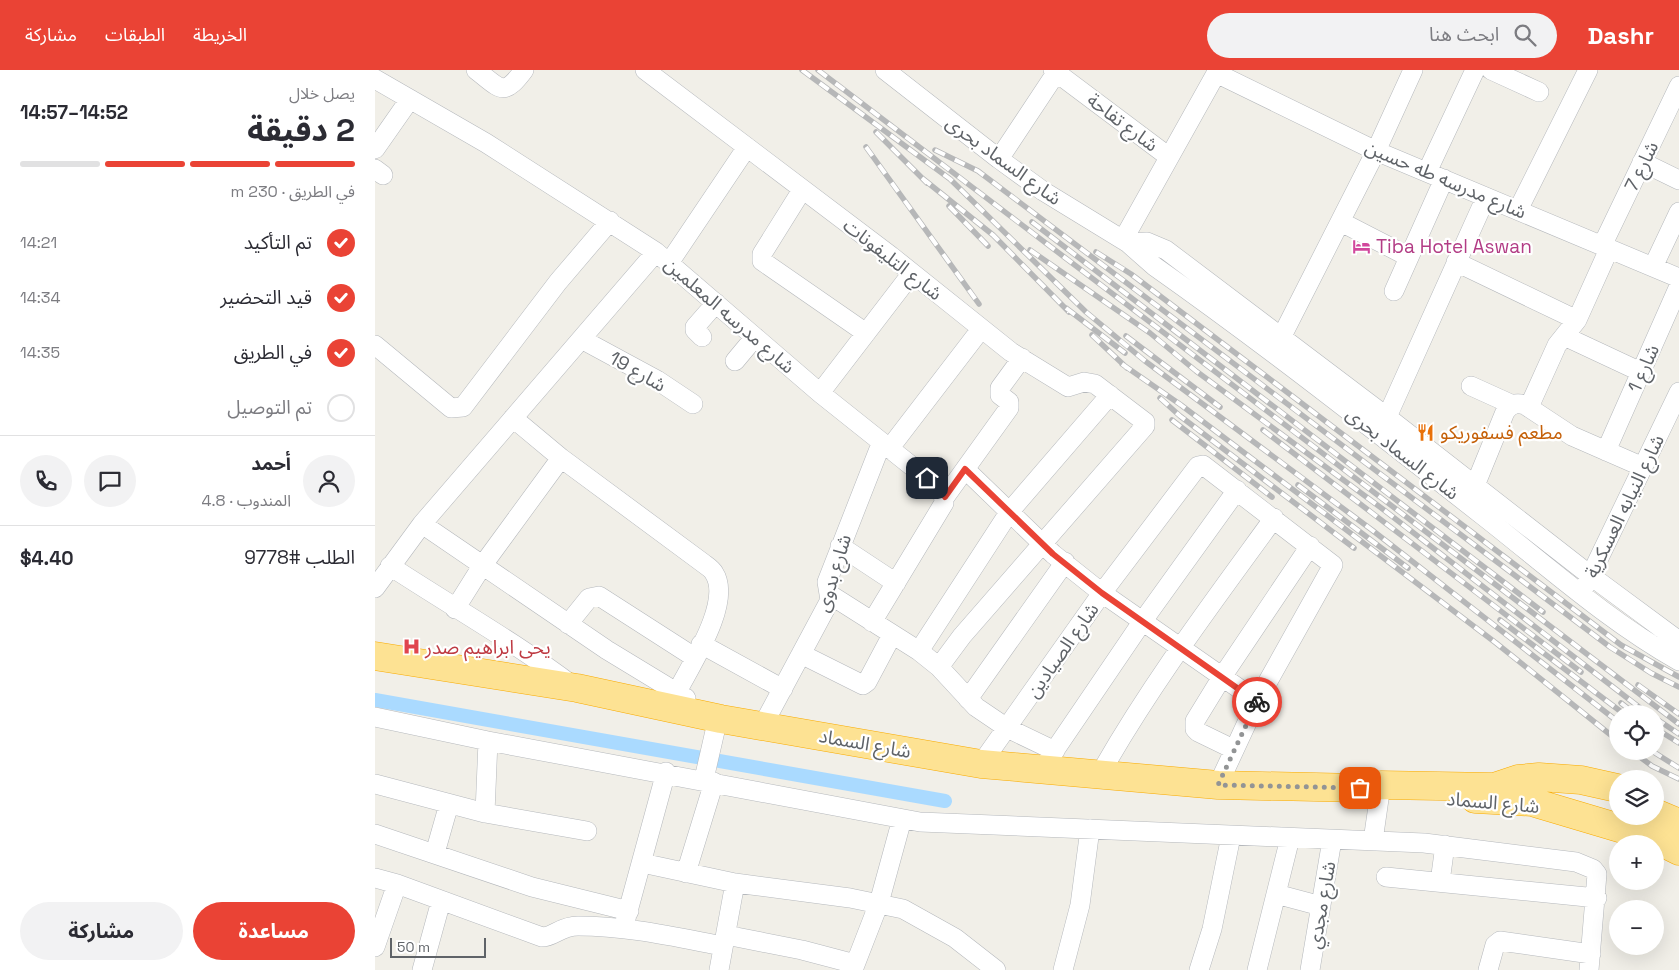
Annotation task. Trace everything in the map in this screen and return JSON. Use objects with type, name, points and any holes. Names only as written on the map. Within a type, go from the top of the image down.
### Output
[{"type":"highway","name":"شارع السماد","points":[[375,656],[577,688],[718,724],[763,726],[981,764],[1049,760],[1100,774],[1218,785],[1374,790],[1532,802],[1653,838],[1679,851]]},
{"type":"highway","name":"شارع السماد","points":[[1374,790],[1494,787],[1518,779],[1557,777],[1609,787]]},
{"type":"highway","points":[[1494,787],[1549,790],[1609,800]]},
{"type":"highway","points":[[1532,802],[1581,806],[1609,812]]},
{"type":"highway","points":[[1664,803],[1679,809]]},
{"type":"highway","points":[[1664,817],[1679,823]]},
{"type":"highway","points":[[1651,825],[1679,836]]},
{"type":"street","points":[[476,70],[497,85],[506,88],[512,86],[524,70]]},
{"type":"street","name":"شارع التليفونات","points":[[645,70],[912,273],[1011,352],[1068,387],[1084,382],[1091,383],[1144,421],[1145,426],[1042,543]]},
{"type":"street","name":"شارع السماد بحرى","points":[[886,70],[999,159],[1043,191],[1126,242],[1154,266],[1379,434],[1591,576],[1679,641]]},
{"type":"street","points":[[1282,336],[1377,151],[1413,70]]},
{"type":"street","points":[[1394,291],[1409,257],[1475,70]]},
{"type":"street","points":[[1491,70],[1539,92]]},
{"type":"street","points":[[1518,210],[1588,70]]},
{"type":"street","points":[[999,159],[1056,71]]},
{"type":"street","name":"شارع تفاحة","points":[[1056,71],[1169,157]]},
{"type":"street","points":[[1126,242],[1169,157],[1217,72]]},
{"type":"street","name":"شارع مدرسه طه حسين","points":[[1217,72],[1377,151],[1679,278]]},
{"type":"street","name":"شارع مدرسه المعلمين","points":[[375,79],[486,142],[610,221],[662,258],[820,393],[940,488],[945,497]]},
{"type":"street","name":"شارع 7","points":[[1471,495],[1505,412],[1521,406],[1555,348],[1577,320],[1642,162],[1679,86]]},
{"type":"street","points":[[375,149],[410,99]]},
{"type":"street","points":[[375,588],[421,524],[513,418],[583,340],[662,258],[747,147]]},
{"type":"street","points":[[1642,162],[1679,180]]},
{"type":"street","points":[[802,190],[762,254],[762,262],[866,333]]},
{"type":"street","points":[[1379,434],[1486,197]]},
{"type":"street","points":[[1653,267],[1679,212]]},
{"type":"street","points":[[375,345],[451,408],[463,407],[558,282],[610,221]]},
{"type":"street","points":[[1341,222],[1409,257]]},
{"type":"street","name":"شارع السماد بحرى","points":[[1126,242],[1147,242],[1166,250],[1282,336],[1387,417],[1581,593],[1648,642],[1679,661]]},
{"type":"street","points":[[1456,262],[1577,320]]},
{"type":"street","points":[[820,393],[912,273]]},
{"type":"street","name":"شارع 1","points":[[1607,451],[1679,286]]},
{"type":"street","points":[[702,337],[695,330],[695,327],[716,303]]},
{"type":"street","name":"شارع بدوى","points":[[763,726],[830,600],[827,582],[840,546],[885,446],[981,329]]},
{"type":"street","points":[[1564,336],[1641,372]]},
{"type":"street","name":"شارع 19","points":[[583,340],[657,380],[693,404]]},
{"type":"street","points":[[743,360],[759,341]]},
{"type":"street","points":[[873,622],[944,503],[945,497],[1009,408],[1009,402],[1000,395],[1000,388],[1022,358]]},
{"type":"street","points":[[1471,386],[1521,406],[1572,436],[1643,467]]},
{"type":"street","name":"شارع النيابه العسكرية","points":[[1581,593],[1591,576],[1679,392]]},
{"type":"street","points":[[919,651],[1010,511],[1110,395]]},
{"type":"street","points":[[513,418],[561,458],[703,563],[715,574],[719,599],[715,616],[677,692]]},
{"type":"street","points":[[455,609],[482,566],[561,458]]},
{"type":"street","name":"شارع الصيادين","points":[[981,764],[1102,593],[1198,466],[1203,465],[1237,490]]},
{"type":"street","points":[[965,469],[1042,543],[1102,593],[1257,701]]},
{"type":"street","points":[[829,594],[919,651],[939,667],[976,708],[1007,728],[1049,760],[1142,622],[1237,490],[1332,563],[1333,568],[1257,701],[1233,749],[1218,785]]},
{"type":"street","points":[[1100,774],[1124,732],[1180,648],[1274,518]]},
{"type":"street","points":[[421,524],[568,624],[677,692],[718,724],[686,873]]},
{"type":"street","points":[[939,667],[961,636],[1042,543]]},
{"type":"street","points":[[840,546],[896,583]]},
{"type":"street","points":[[1233,749],[1195,729],[1195,721],[1222,677],[1310,546]]},
{"type":"street","points":[[968,699],[1065,562]]},
{"type":"street","points":[[391,566],[455,609],[538,660],[577,688]]},
{"type":"street","points":[[568,624],[589,598],[599,596],[698,651],[783,689]]},
{"type":"street","points":[[801,654],[863,685],[867,682],[892,634]]},
{"type":"street","points":[[375,716],[488,741],[666,772],[708,777],[901,819],[950,824],[1445,845],[1582,864],[1593,869],[1597,874],[1597,898],[1590,962],[1500,941],[1495,945],[1488,970]]},
{"type":"street","points":[[485,813],[488,741]]},
{"type":"street","points":[[626,919],[643,863],[666,772]]},
{"type":"street","points":[[375,784],[485,813],[587,831]]},
{"type":"street","points":[[1373,841],[1374,790]]},
{"type":"street","points":[[435,853],[449,804]]},
{"type":"street","points":[[375,834],[626,919],[724,940],[803,950],[854,967],[879,902],[901,819]]},
{"type":"street","points":[[1063,970],[1080,905],[1091,829]]},
{"type":"street","points":[[1199,970],[1212,929],[1231,836]]},
{"type":"street","points":[[1257,970],[1290,838]]},
{"type":"street","name":"شارع مجدي","points":[[1310,970],[1332,840]]},
{"type":"street","points":[[1440,882],[1445,845]]},
{"type":"street","points":[[643,863],[735,883],[879,902],[903,909],[955,938],[996,970]]},
{"type":"street","points":[[1386,877],[1597,898]]},
{"type":"street","points":[[375,878],[397,884],[542,937],[548,936],[564,927],[626,919]]},
{"type":"street","points":[[719,970],[735,883]]},
{"type":"street","points":[[375,947],[397,884]]},
{"type":"street","points":[[1276,894],[1321,906]]},
{"type":"street","points":[[422,970],[441,901]]},
{"type":"waterway","points":[[375,700],[945,801]]},
{"type":"railway","points":[[802,70],[950,179],[1086,312],[1145,361],[1372,530],[1609,715]]},
{"type":"railway","points":[[818,70],[1679,724]]},
{"type":"railway","points":[[876,132],[927,183]]},
{"type":"railway","points":[[866,147],[979,304]]},
{"type":"railway","points":[[935,150],[978,171],[1610,647],[1651,673],[1679,687]]},
{"type":"railway","points":[[922,178],[993,235],[1069,312]]},
{"type":"railway","points":[[949,206],[988,246]]},
{"type":"railway","points":[[1032,222],[1543,612]]},
{"type":"railway","points":[[1030,250],[1150,333],[1196,371],[1384,510],[1636,705]]},
{"type":"railway","points":[[1096,252],[1131,274],[1621,645],[1679,677]]},
{"type":"railway","points":[[1066,308],[1125,353]]},
{"type":"railway","points":[[1092,335],[1127,368]]},
{"type":"railway","points":[[1126,336],[1220,407]]},
{"type":"railway","points":[[1122,364],[1181,405],[1496,643],[1609,734]]},
{"type":"railway","points":[[1160,398],[1180,416],[1354,548]]},
{"type":"railway","points":[[1172,420],[1272,497]]},
{"type":"railway","points":[[1263,430],[1581,672]]},
{"type":"railway","points":[[1298,485],[1408,568]]},
{"type":"railway","points":[[1500,620],[1612,705]]},
{"type":"railway","points":[[1638,685],[1679,714]]},
{"type":"railway","points":[[1664,724],[1679,734]]},
{"type":"railway","points":[[1664,734],[1679,743]]},
{"type":"railway","points":[[1664,759],[1679,768]]},
{"type":"railway","points":[[1644,760],[1679,779]]},
{"type":"way so far","points":[[1257,702],[1233,749],[1218,785],[1360,788]]},
{"type":"place","name":"Tiba Hotel Aswan","points":[[1362,246]]},
{"type":"place","name":"مطعم فسفوريكو","points":[[1426,432]]},
{"type":"place","name":"يحى ابراهيم صدر","points":[[411,647]]},
{"type":"route","points":[[927,478],[943,491],[945,497],[965,469],[1053,554],[1102,593],[1257,702]]}]
